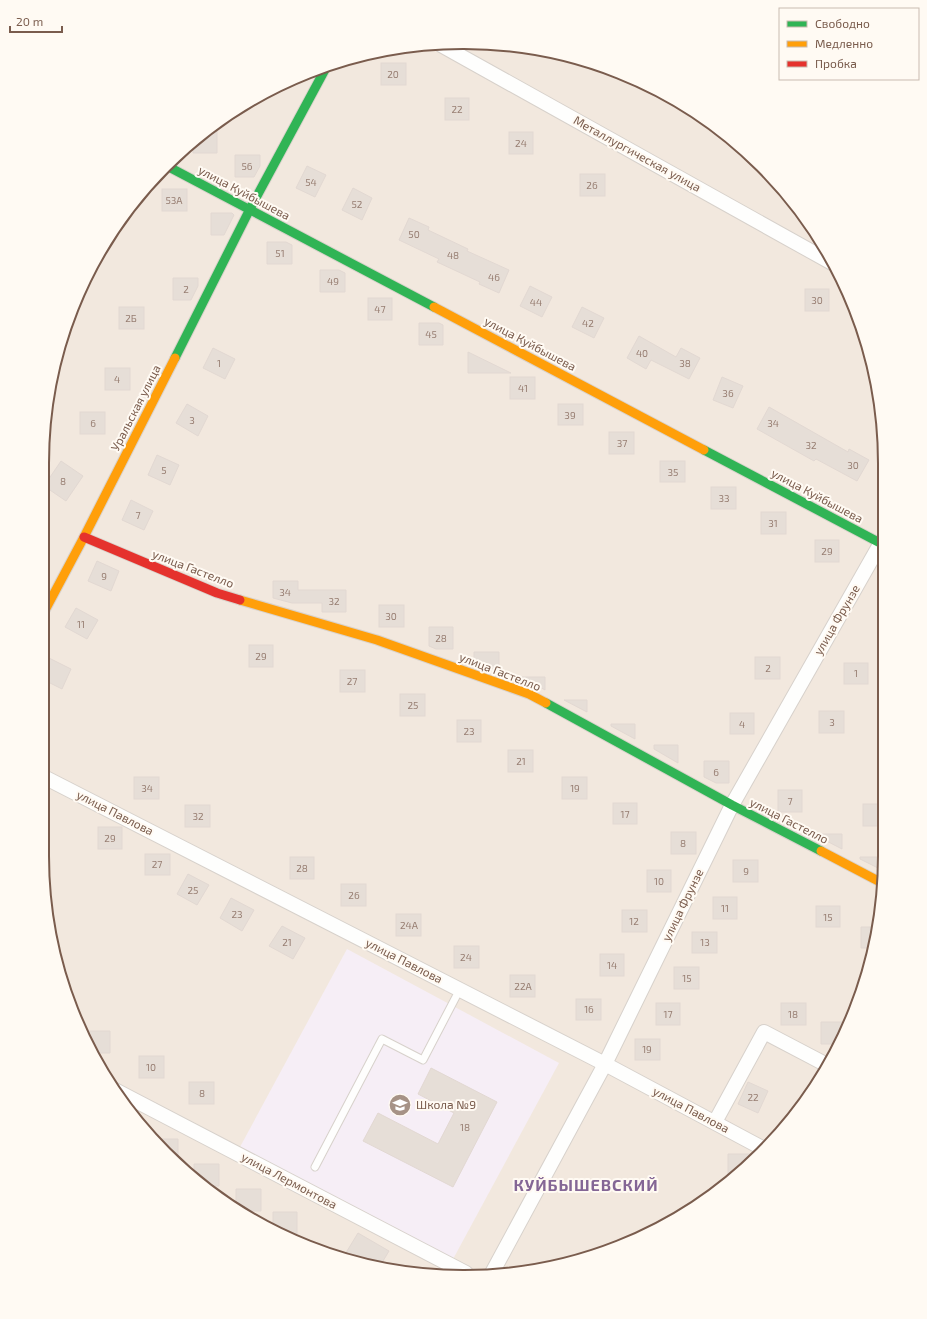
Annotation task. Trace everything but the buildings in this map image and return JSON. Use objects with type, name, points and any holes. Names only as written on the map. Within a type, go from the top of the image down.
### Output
[{"type":"street","name":"Металлургическая улица","points":[[451,49],[823,258]]},
{"type":"street","name":"Уральская улица","points":[[49,603],[84,537],[250,209],[323,74]]},
{"type":"street","name":"улица Куйбышева","points":[[172,168],[878,541]]},
{"type":"street","name":"улица Гастелло","points":[[84,537],[217,593],[377,640],[529,694],[732,805],[877,880]]},
{"type":"street","name":"улица Фрунзе","points":[[494,1269],[605,1064],[732,805],[878,550]]},
{"type":"street","name":"улица Павлова","points":[[49,780],[460,989],[759,1146]]},
{"type":"street","points":[[715,1122],[764,1032],[822,1063]]},
{"type":"street","name":"улица Лермонтова","points":[[126,1096],[460,1270]]},
{"type":"lane","points":[[315,1167],[382,1038],[423,1060],[460,989]]},
{"type":"shaded area","points":[[464,49],[491,50],[544,57],[597,71],[622,81],[647,92],[694,119],[737,152],[757,170],[792,211],[808,233],[835,280],[856,330],[870,383],[877,436],[878,464],[878,856],[877,883],[870,936],[856,989],[846,1014],[835,1039],[808,1086],[775,1129],[757,1149],[716,1184],[671,1214],[622,1238],[571,1256],[518,1266],[464,1270],[436,1269],[383,1262],[330,1248],[280,1227],[233,1200],[190,1167],[170,1149],[152,1129],[119,1086],[92,1039],[71,989],[63,963],[53,910],[49,856],[49,464],[50,436],[57,383],[71,330],[92,280],[119,233],[152,190],[170,170],[211,135],[233,119],[280,92],[305,81],[356,63],[383,57],[436,50]]},
{"type":"shaded area","name":"Школа №9","points":[[347,949],[559,1063],[452,1261],[240,1147]]},
{"type":"traffic: fast","points":[[175,358],[250,209],[323,74]]},
{"type":"traffic: fast","points":[[172,168],[434,307]]},
{"type":"traffic: fast","points":[[704,450],[878,542]]},
{"type":"traffic: fast","points":[[546,703],[732,805],[821,851]]},
{"type":"traffic: slow","points":[[434,307],[704,450]]},
{"type":"traffic: slow","points":[[49,603],[175,358]]},
{"type":"traffic: slow","points":[[240,600],[377,640],[529,694],[546,703]]},
{"type":"traffic: slow","points":[[821,851],[877,880]]},
{"type":"traffic: jam","points":[[84,537],[217,593],[240,600]]},
{"type":"place","name":"Школа №9","points":[[400,1105]]},
{"type":"district","name":"КУЙБЫШЕВСКИЙ","points":[[586,1185]]}]
